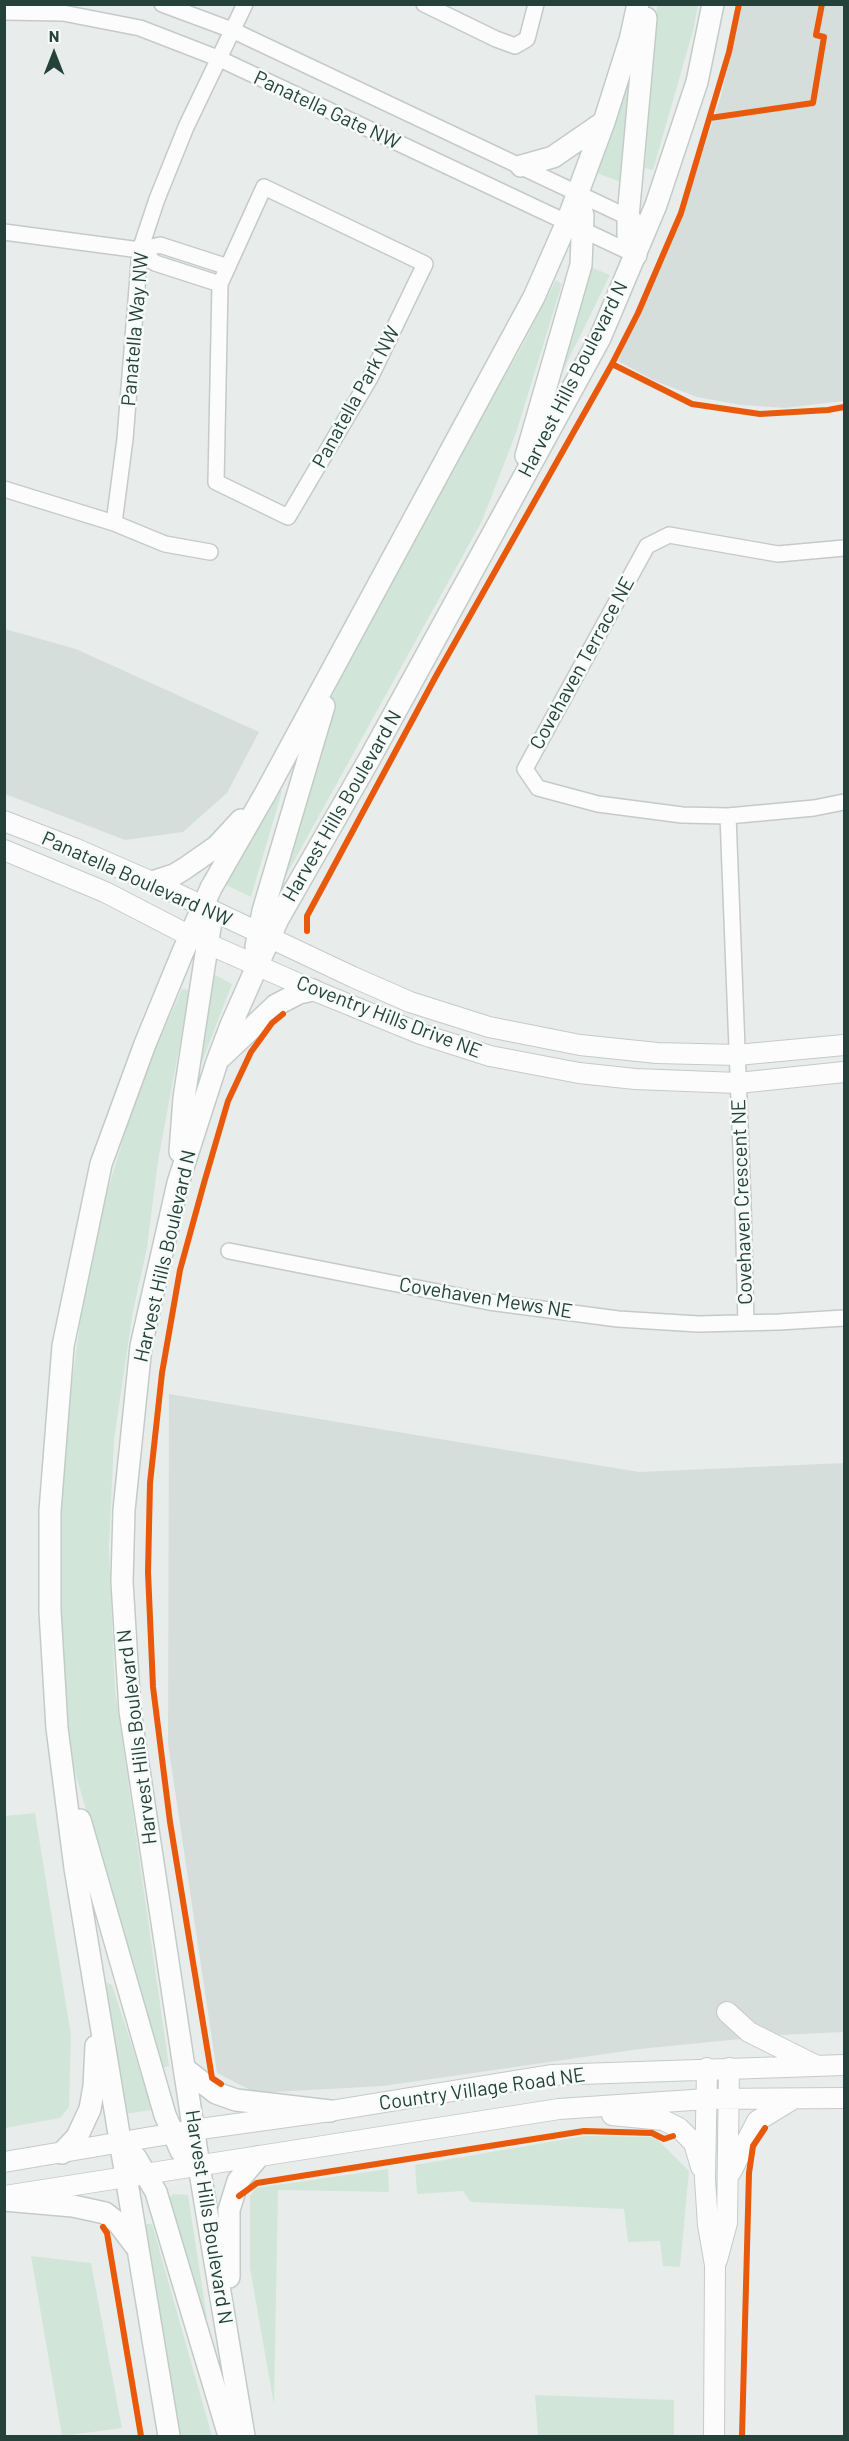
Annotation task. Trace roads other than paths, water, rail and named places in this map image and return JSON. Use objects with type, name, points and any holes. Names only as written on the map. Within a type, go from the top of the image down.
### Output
[{"type":"main road","points":[[229,2436],[156,2192],[136,2175],[120,2143],[75,1868],[57,1728],[50,1611],[50,1511],[63,1346],[101,1164],[144,1044],[190,936],[212,888],[266,794],[534,297],[583,216],[578,194],[630,40],[638,4]]},
{"type":"main road","points":[[636,255],[628,236],[628,218],[648,4]]},
{"type":"main road","name":"Harvest Hills Boulevard N","points":[[265,935],[278,919],[370,758],[600,338],[648,226],[697,82],[713,4]]},
{"type":"main road","points":[[521,166],[553,157],[604,122]]},
{"type":"main road","points":[[517,488],[537,411],[581,265],[575,226]]},
{"type":"main road","points":[[258,966],[256,950],[265,935],[317,725],[341,654]]},
{"type":"main road","points":[[153,882],[174,875],[217,846],[266,794]]},
{"type":"main road","points":[[178,1183],[184,1098],[212,921],[203,907]]},
{"type":"main road","name":"Harvest Hills Boulevard N","points":[[183,2131],[185,2069],[134,1751],[125,1658],[122,1582],[124,1500],[141,1346],[178,1183],[216,1062],[258,966]]},
{"type":"main road","points":[[216,1062],[276,1005],[299,993],[313,990]]},
{"type":"main road","points":[[62,1759],[165,2115],[183,2131],[182,2151],[198,2166]]},
{"type":"main road","points":[[62,2153],[77,2137],[90,2109],[94,2086],[98,2004]]},
{"type":"main road","points":[[185,2069],[208,2088],[236,2100],[330,2111]]},
{"type":"main road","points":[[233,2365],[227,2229],[229,2210],[238,2181],[258,2157]]},
{"type":"main road","name":"Harvest Hills Boulevard N","points":[[198,2166],[244,2436]]},
{"type":"main road","points":[[136,2175],[138,2250],[169,2436]]},
{"type":"main road","points":[[4,2198],[73,2206],[105,2213],[118,2223],[138,2250]]},
{"type":"street","name":"Panatella Gate NW","points":[[162,4],[232,30],[648,226]]},
{"type":"street","name":"Panatella Way NW","points":[[114,523],[125,438],[140,250],[157,199],[186,127],[245,4]]},
{"type":"street","points":[[424,4],[515,46],[527,39],[536,4]]},
{"type":"street","name":"Panatella Gate NW","points":[[4,12],[63,13],[140,28],[220,59],[636,255]]},
{"type":"street","name":"Panatella Park NW","points":[[264,187],[424,264],[370,378],[288,517],[216,482],[220,284],[228,267],[264,187]]},
{"type":"street","points":[[4,232],[140,250],[160,245],[228,267]]},
{"type":"street","points":[[140,250],[155,263],[220,284]]},
{"type":"street","points":[[4,489],[114,523],[165,544],[210,552]]},
{"type":"street","name":"Covehaven Terrace NE","points":[[844,548],[778,554],[669,535],[647,546],[525,769],[538,788],[598,804],[682,815],[728,816],[814,808],[844,802]]},
{"type":"street","points":[[728,816],[737,1055]]},
{"type":"street","name":"Panatella Boulevard NW","points":[[4,821],[153,882],[265,935]]},
{"type":"street","name":"Panatella Boulevard NW","points":[[4,850],[105,892],[190,936],[258,966]]},
{"type":"street","name":"Coventry Hills Drive NE","points":[[265,935],[410,1002],[489,1027],[580,1045],[657,1053],[737,1055],[844,1045]]},
{"type":"street","name":"Coventry Hills Drive NE","points":[[258,966],[421,1034],[490,1056],[579,1073],[635,1079],[738,1083],[844,1072]]},
{"type":"street","name":"Covehaven Crescent NE","points":[[737,1055],[746,1323],[844,1318]]},
{"type":"street","name":"Covehaven Mews NE","points":[[229,1251],[489,1302],[618,1318],[698,1324],[746,1323]]},
{"type":"street","points":[[727,2012],[748,2032],[818,2066]]},
{"type":"street","name":"Country Village Road NE","points":[[4,2162],[183,2131],[330,2111],[551,2075],[706,2068],[844,2066]]},
{"type":"street","points":[[706,2068],[705,2180],[708,2225],[716,2265],[714,2436]]},
{"type":"street","points":[[716,2265],[727,2223],[729,2068]]},
{"type":"street","name":"Country Village Road NE","points":[[4,2198],[136,2175],[559,2109],[729,2098],[844,2098]]},
{"type":"street","points":[[727,2180],[757,2121],[795,2098]]},
{"type":"street","points":[[559,2109],[663,2120],[679,2128],[694,2144],[705,2180]]}]
